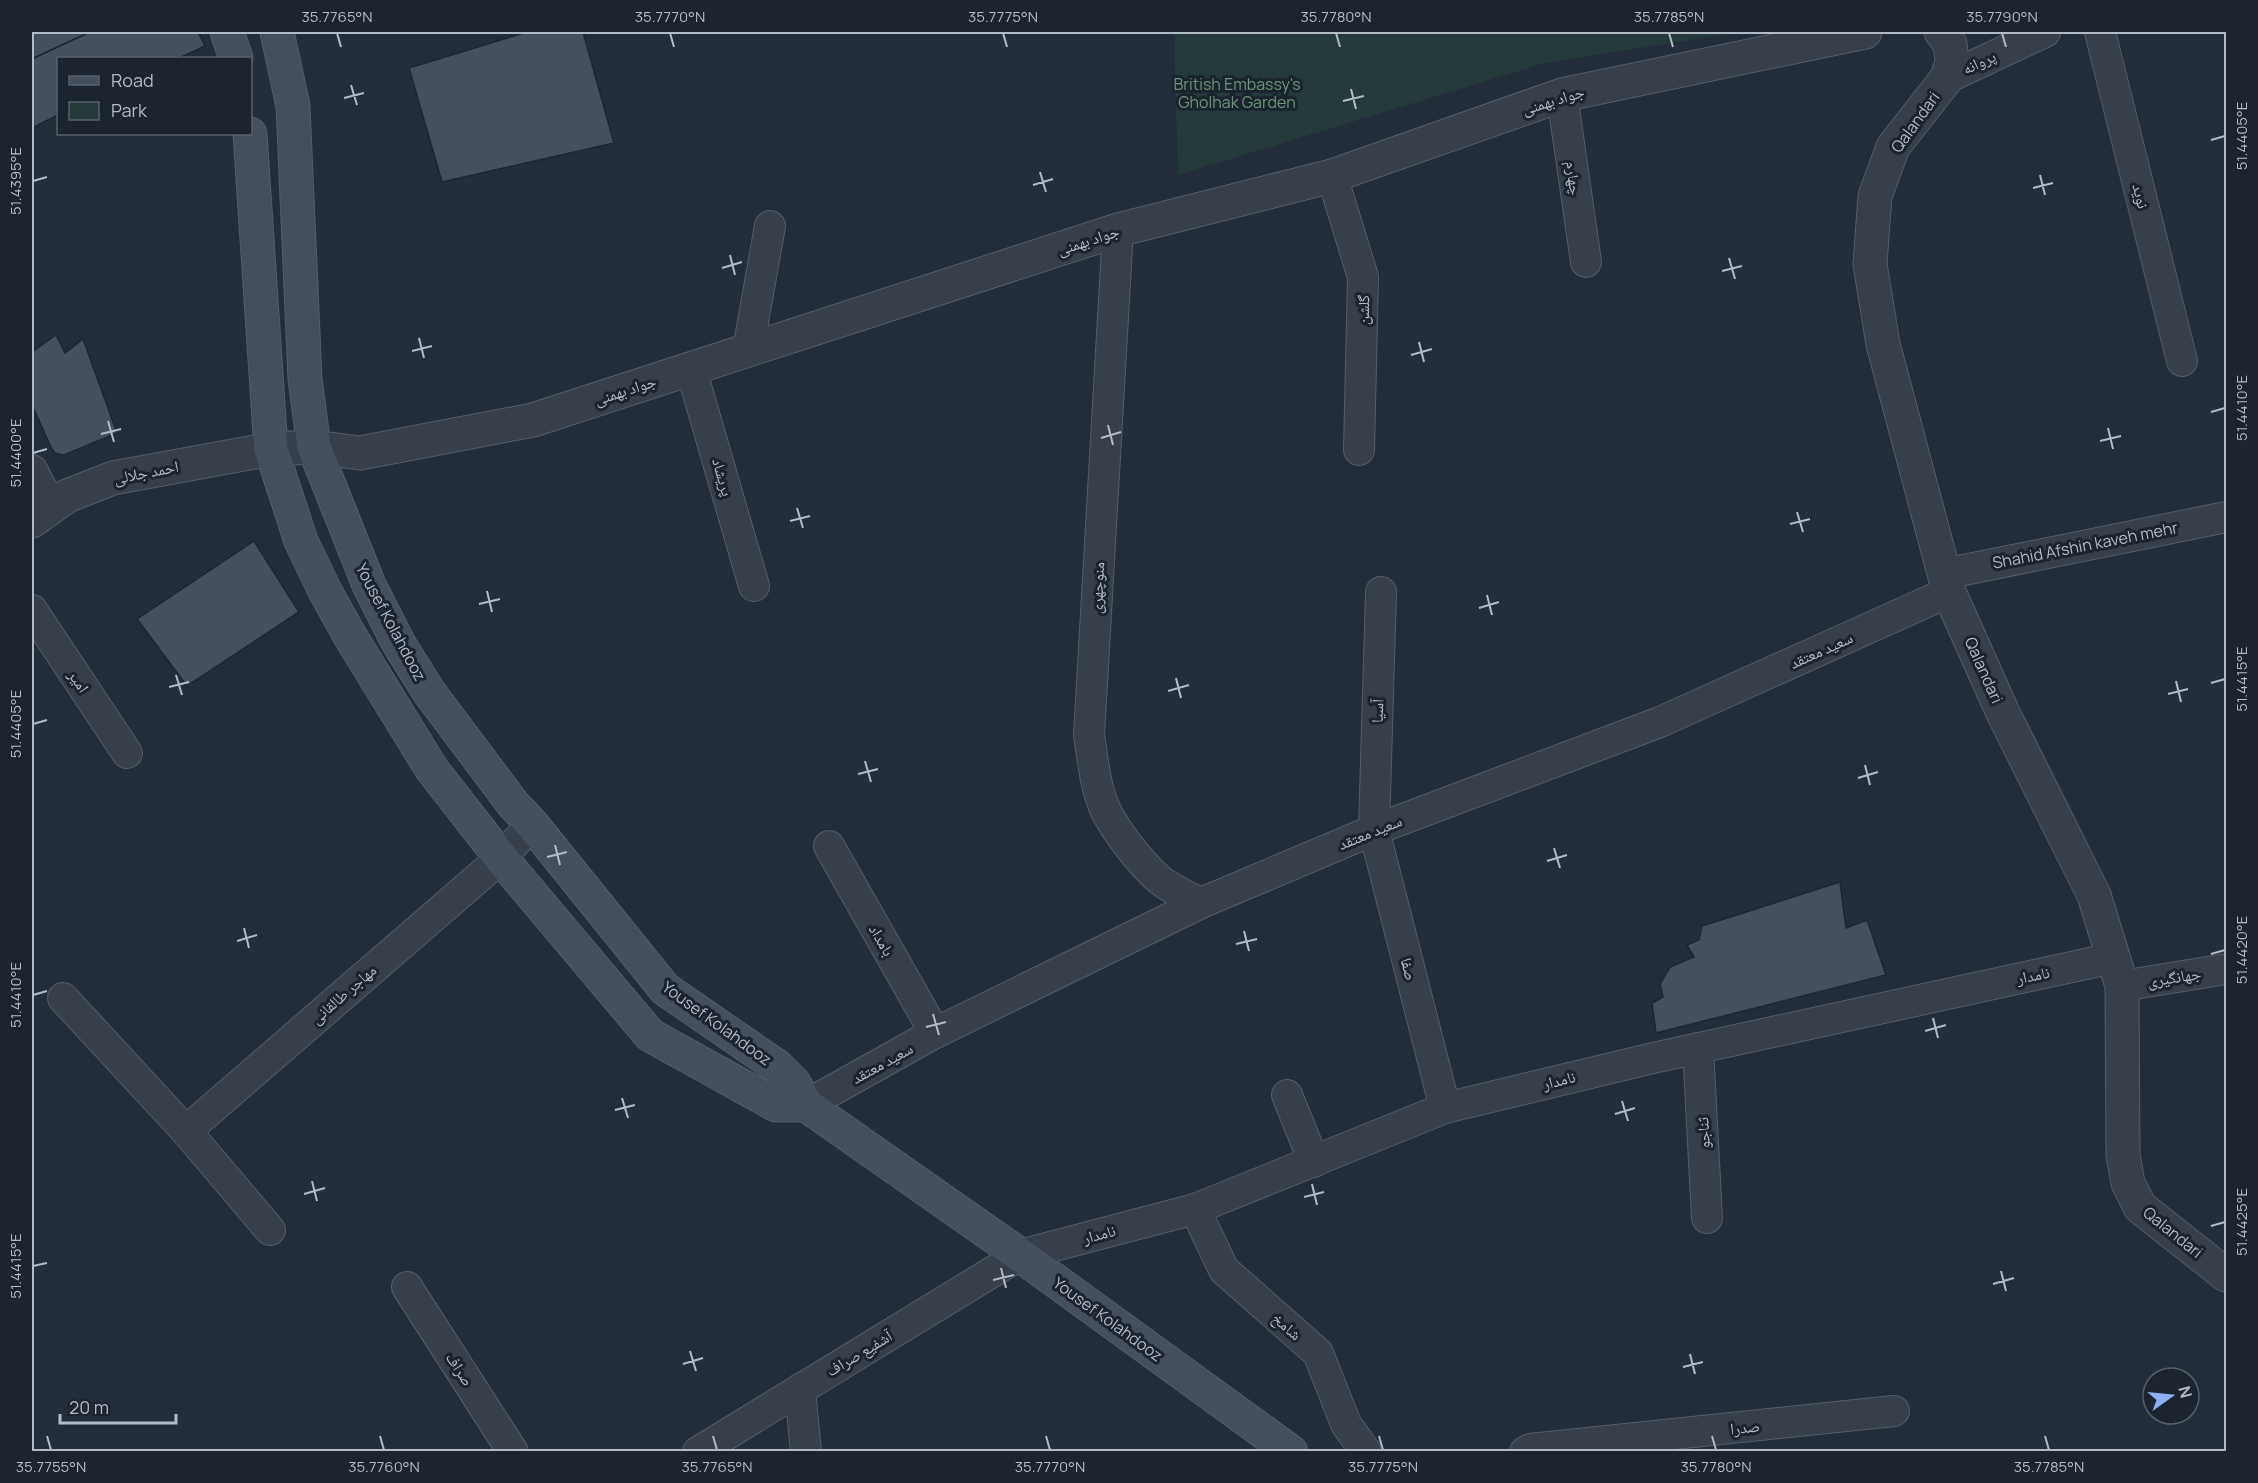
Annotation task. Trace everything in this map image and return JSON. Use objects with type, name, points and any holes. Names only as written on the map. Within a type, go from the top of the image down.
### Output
[{"type":"main road","points":[[227,32],[236,57]]},
{"type":"main road","name":"Yousef Kolahdooz","points":[[277,32],[293,106],[306,380],[314,447],[369,585],[399,644],[429,692],[513,804],[532,824],[665,989],[778,1067],[794,1083],[806,1105],[1291,1452]]},
{"type":"main road","points":[[250,135],[272,449],[301,541],[350,636],[431,768],[501,858],[650,1035],[776,1106],[806,1105]]},
{"type":"street","name":"جواد بهمنی","points":[[272,449],[314,447],[360,453],[533,420],[1118,230],[1332,176],[1562,95],[1865,32]]},
{"type":"street","name":"Qalandari","points":[[1941,32],[1950,44],[1952,62],[1947,78],[1893,147],[1875,196],[1870,264],[1883,344],[1947,583],[2003,712],[2094,895],[2118,972],[2123,1155],[2127,1183],[2140,1207],[2226,1275]]},
{"type":"street","name":"پروانه","points":[[1947,78],[2044,32]]},
{"type":"street","name":"نوید","points":[[2100,32],[2182,361]]},
{"type":"street","name":"چهارم","points":[[1562,95],[1586,262]]},
{"type":"street","name":"گلشن","points":[[1332,176],[1363,277],[1359,450]]},
{"type":"street","points":[[748,350],[770,226]]},
{"type":"street","name":"منوچهری","points":[[1118,230],[1089,735],[1094,773],[1106,811],[1129,845],[1159,879],[1201,903]]},
{"type":"street","name":"پریشاد","points":[[691,369],[754,586]]},
{"type":"street","name":"احمد جلالی","points":[[41,514],[67,495],[113,478],[272,449]]},
{"type":"street","points":[[32,470],[41,514]]},
{"type":"street","name":"Shahid Afshin kaveh mehr","points":[[1947,583],[2226,517]]},
{"type":"street","name":"سعید معتقد","points":[[806,1105],[935,1034],[1201,903],[1374,830],[1660,722],[1947,583]]},
{"type":"street","name":"آسیا","points":[[1374,830],[1381,592]]},
{"type":"street","name":"امیر","points":[[32,610],[127,753]]},
{"type":"street","name":"مهاجر طالقانی","points":[[186,1131],[501,858],[532,824]]},
{"type":"street","name":"صفا","points":[[1374,830],[1445,1108]]},
{"type":"street","name":"بامداد","points":[[829,846],[935,1034]]},
{"type":"street","name":"جهانگیری","points":[[2118,972],[2226,969]]},
{"type":"street","name":"نامدار","points":[[1020,1256],[1195,1209],[1445,1108],[1698,1048],[2118,972]]},
{"type":"street","points":[[63,998],[186,1131],[270,1230]]},
{"type":"street","name":"ثناجو","points":[[1698,1048],[1707,1218]]},
{"type":"street","points":[[1287,1095],[1314,1162]]},
{"type":"street","name":"شامخ","points":[[1195,1209],[1224,1270],[1318,1353],[1346,1424],[1366,1452]]},
{"type":"street","name":"آشفیع صراف","points":[[698,1452],[1020,1256]]},
{"type":"street","name":"صراف","points":[[407,1287],[513,1452]]},
{"type":"street","points":[[800,1389],[806,1452]]},
{"type":"street","name":"صدرا","points":[[1525,1452],[1530,1449],[1894,1411]]},
{"type":"green space","name":"British Embassy's Gholhak Garden","points":[[1174,32],[1741,32],[1545,63],[1178,175]]},
{"type":"building","points":[[32,32],[90,32],[32,59]]},
{"type":"building","points":[[90,32],[198,32],[205,46],[181,57],[57,57],[57,116],[32,128],[32,59]]},
{"type":"building","points":[[527,32],[583,32],[614,143],[442,182],[409,68]]},
{"type":"building","points":[[56,335],[65,353],[83,339],[117,433],[64,455],[55,453],[51,447],[32,405],[32,352]]},
{"type":"building","points":[[254,541],[299,612],[187,686],[137,619]]},
{"type":"building","points":[[1840,882],[1846,928],[1867,920],[1886,975],[1656,1033],[1652,1003],[1663,997],[1660,984],[1670,967],[1694,957],[1687,945],[1699,940],[1702,926]]}]
